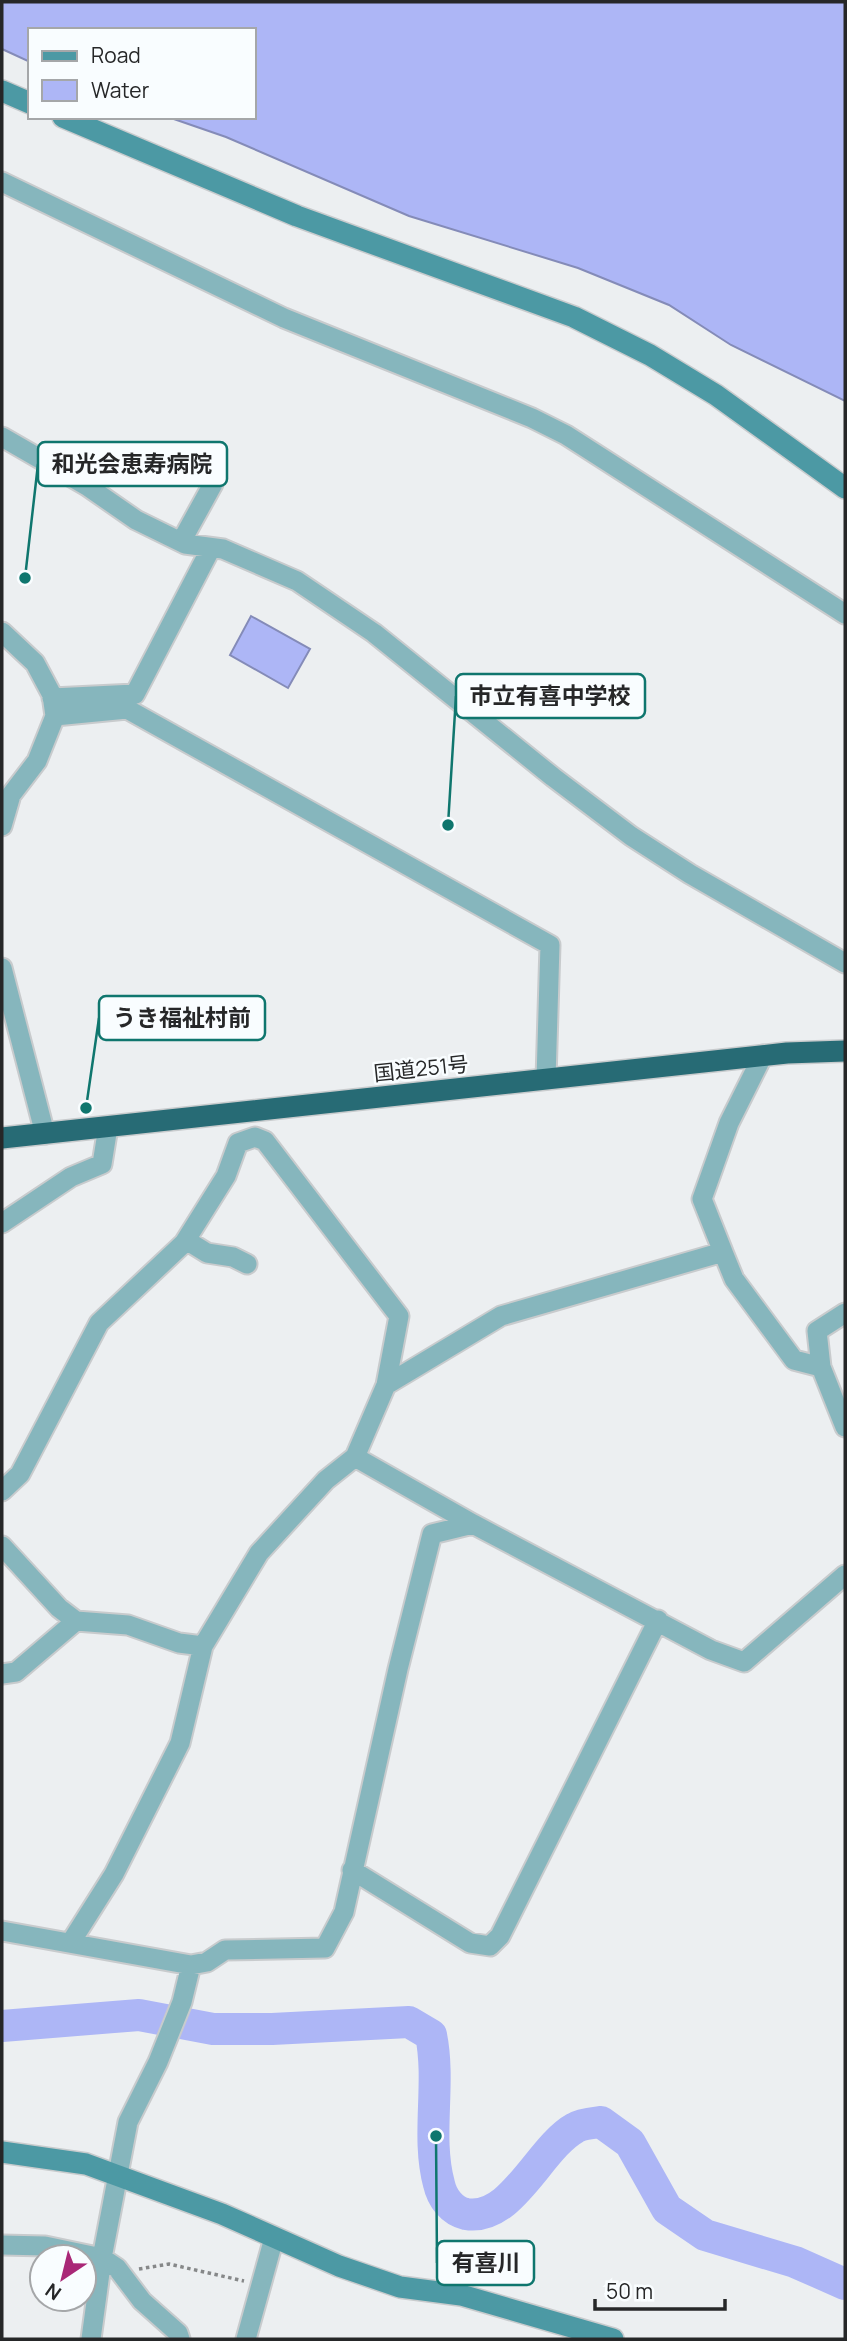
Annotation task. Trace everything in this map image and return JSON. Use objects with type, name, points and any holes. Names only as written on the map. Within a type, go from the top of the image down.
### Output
[{"type":"highway","name":"国道251号","points":[[2,1138],[763,1055],[845,1051]]},
{"type":"street","points":[[2,91],[28,102]]},
{"type":"street","points":[[68,119],[297,216],[574,317],[650,355],[716,395],[845,488]]},
{"type":"street","points":[[2,182],[284,318],[521,413],[566,435],[845,614]]},
{"type":"street","points":[[2,437],[87,486],[136,520],[181,542],[223,550],[298,581],[374,633],[631,836],[690,874],[845,963]]},
{"type":"street","points":[[181,542],[213,484]]},
{"type":"street","points":[[54,707],[135,694],[211,548]]},
{"type":"street","points":[[2,632],[35,663],[54,707],[37,761],[11,795],[2,826]]},
{"type":"street","points":[[54,707],[127,709],[550,945],[546,1079]]},
{"type":"street","points":[[2,968],[45,1134]]},
{"type":"street","points":[[763,1055],[729,1123],[702,1199],[734,1279],[794,1360],[821,1367]]},
{"type":"street","points":[[2,1223],[71,1177],[102,1164],[108,1127]]},
{"type":"street","points":[[2,1491],[20,1474],[99,1323],[186,1240],[226,1176],[238,1143],[255,1137],[265,1141],[399,1316],[386,1385],[355,1457],[326,1480],[259,1553],[203,1646],[180,1743],[114,1874],[71,1942]]},
{"type":"street","points":[[186,1240],[207,1252],[233,1257],[247,1264]]},
{"type":"street","points":[[386,1385],[501,1316],[723,1252]]},
{"type":"street","points":[[845,1313],[817,1331],[821,1367],[845,1427]]},
{"type":"street","points":[[355,1457],[473,1524],[711,1650],[744,1662],[845,1575]]},
{"type":"street","points":[[2,1931],[191,1965],[207,1962],[225,1950],[325,1948],[344,1912],[432,1534],[473,1524]]},
{"type":"street","points":[[2,1546],[59,1608],[76,1621],[128,1625],[179,1643],[203,1646]]},
{"type":"street","points":[[352,1870],[470,1943],[490,1946],[500,1937],[658,1620]]},
{"type":"street","points":[[2,1674],[16,1672],[76,1621]]},
{"type":"street","points":[[91,2339],[109,2262],[117,2175],[128,2122],[158,2062],[182,2002],[191,1965]]},
{"type":"street","points":[[2,2152],[86,2164],[222,2214],[339,2266],[400,2287],[461,2295],[600,2338]]},
{"type":"street","points":[[246,2339],[274,2238]]},
{"type":"street","points":[[2,2245],[45,2246],[109,2262],[142,2301],[178,2333],[180,2339]]},
{"type":"path","points":[[109,2262],[137,2269],[169,2264],[260,2285]]},
{"type":"water","points":[[2,2],[845,2],[845,401],[731,345],[669,305],[578,268],[409,216],[226,137],[174,119],[256,119],[256,28],[28,28],[28,61],[2,49]]},
{"type":"water","points":[[251,616],[310,649],[288,688],[230,655]]},
{"type":"waterway","points":[[2,2026],[139,2015],[213,2029],[272,2029],[409,2022],[431,2035],[435,2072],[435,2166],[443,2194],[456,2210],[466,2214],[482,2213],[497,2207],[511,2196],[562,2138],[578,2127],[601,2122],[630,2143],[667,2209],[705,2235],[795,2262],[845,2284]]},
{"type":"place","name":"和光会恵寿病院","points":[[25,578]]},
{"type":"place","name":"市立有喜中学校","points":[[448,825]]},
{"type":"place","name":"うき福祉村前","points":[[86,1108]]},
{"type":"place","name":"有喜川","points":[[436,2136]]}]
